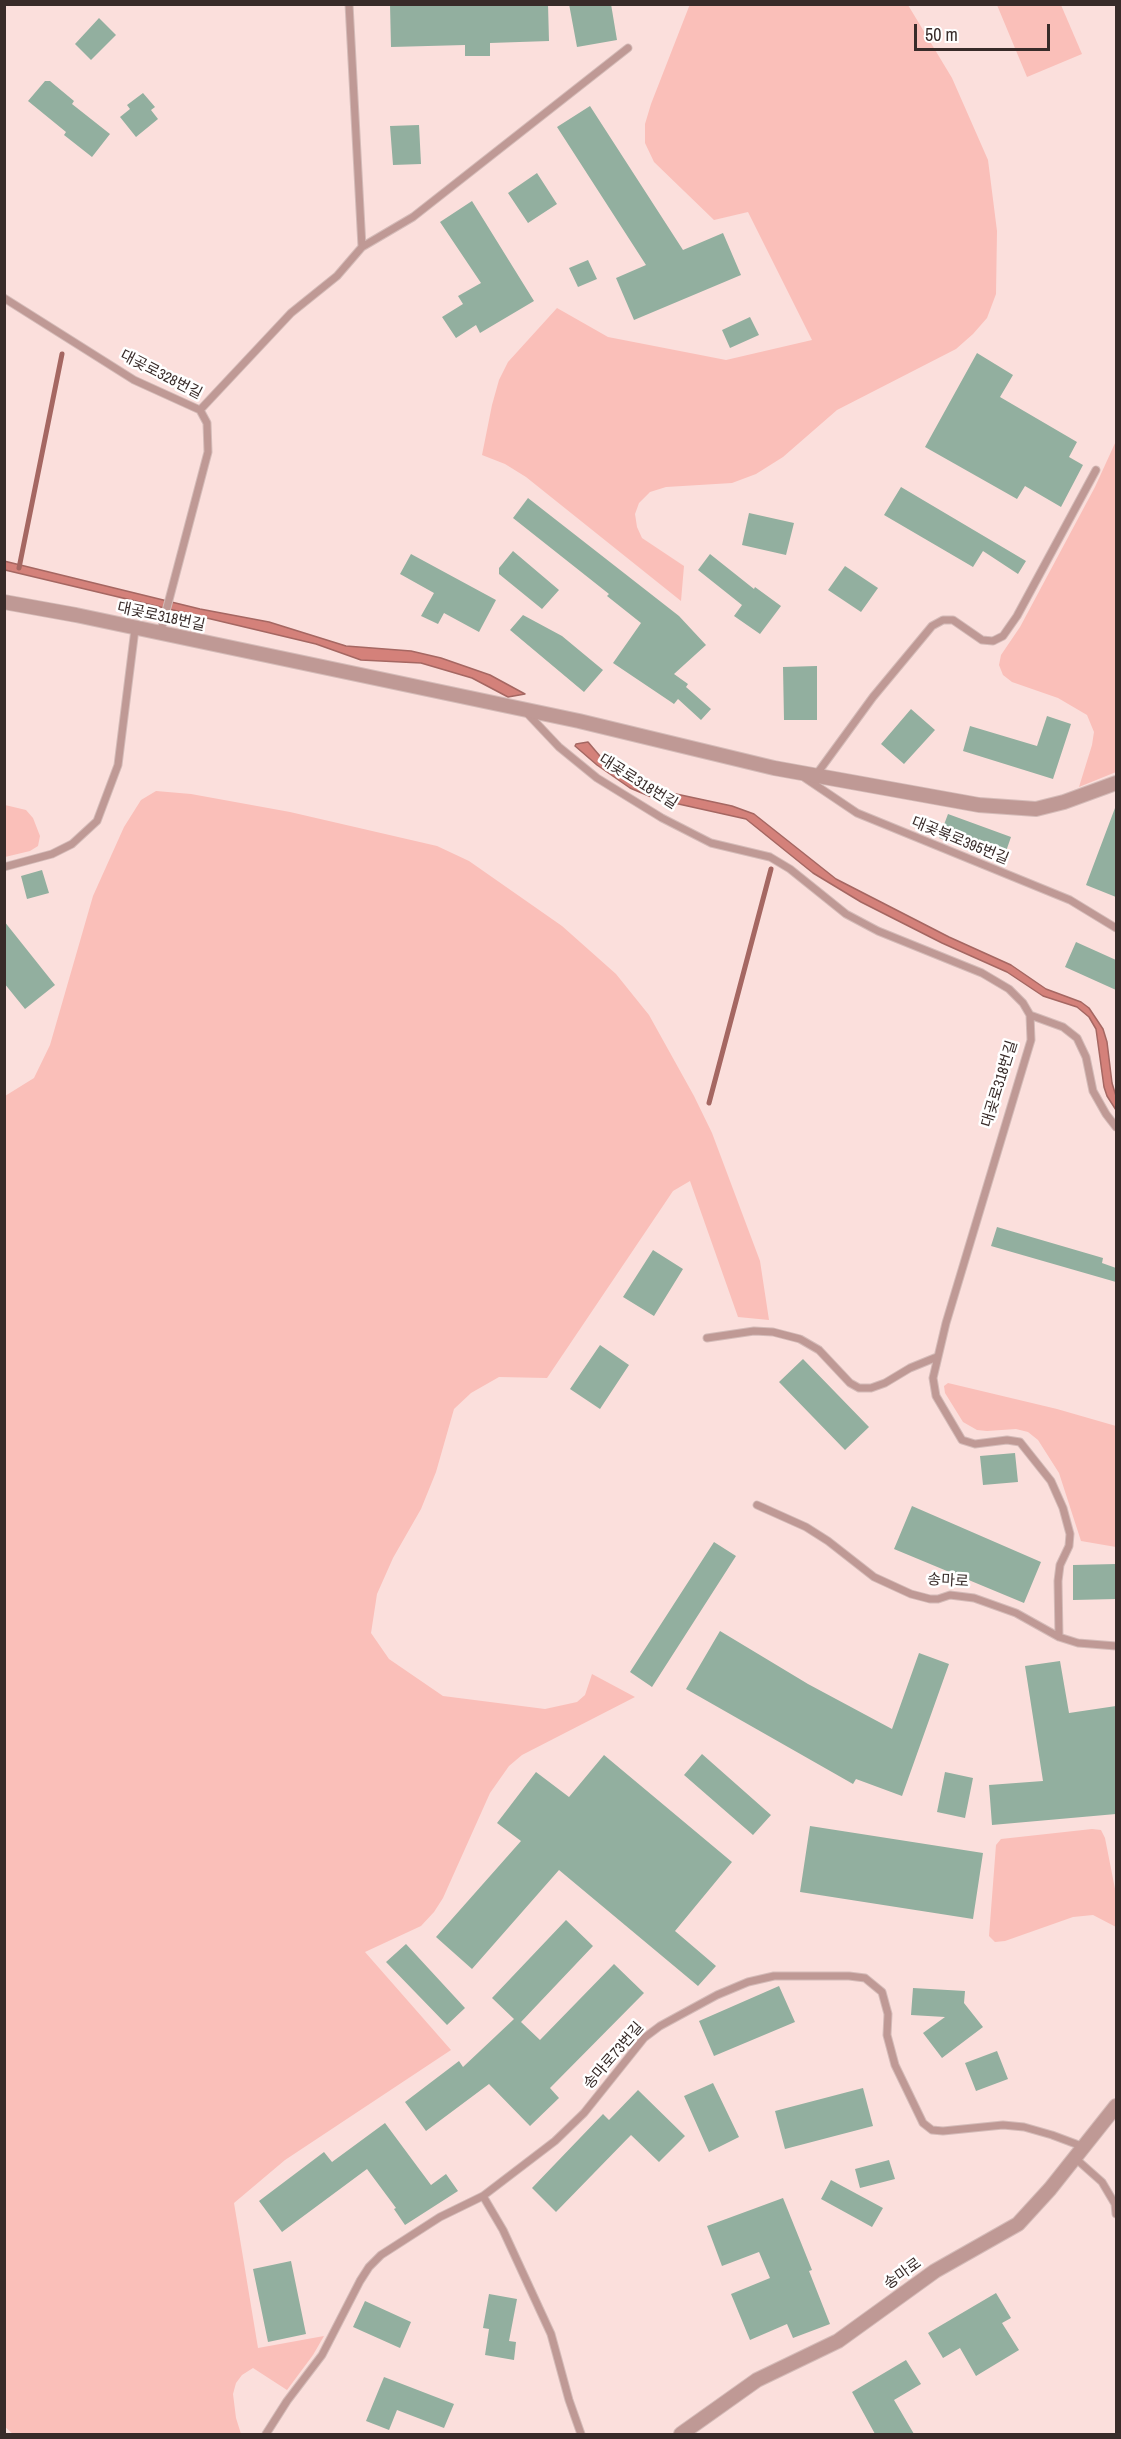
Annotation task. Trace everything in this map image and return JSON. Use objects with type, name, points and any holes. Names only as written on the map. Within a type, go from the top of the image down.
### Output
[{"type":"street","name":"대곶로318번길","points":[[4,602],[76,615],[523,710],[798,773],[979,805],[1036,808],[1064,802],[1116,783]]},
{"type":"street","name":"송마로","points":[[681,2434],[758,2380],[838,2341],[936,2271],[1018,2224],[1080,2153],[1116,2106]]},
{"type":"lane","points":[[349,4],[362,247]]},
{"type":"lane","points":[[200,410],[291,313],[337,276],[362,247],[413,217],[628,48]]},
{"type":"lane","name":"대곶로328번길","points":[[4,298],[134,380],[200,410],[207,423],[208,452],[160,634]]},
{"type":"lane","points":[[816,775],[873,697],[932,626],[942,620],[953,620],[982,640],[993,641],[1003,636],[1017,616],[1096,470]]},
{"type":"lane","points":[[4,867],[52,854],[72,844],[98,820],[118,765],[135,629]]},
{"type":"lane","name":"대곶로318번길","points":[[523,710],[559,747],[597,778],[662,818],[711,843],[770,857],[790,869],[846,914],[878,931],[982,973],[1009,988],[1023,1003],[1030,1015],[1031,1040],[937,1357],[933,1378],[936,1396],[962,1440],[975,1444],[1007,1440],[1020,1442],[1051,1480],[1063,1508],[1070,1534],[1069,1546],[1060,1565],[1058,1581],[1059,1637]]},
{"type":"lane","name":"대곶북로395번길","points":[[798,773],[857,813],[1070,900],[1116,928]]},
{"type":"lane","points":[[1030,1015],[1063,1027],[1077,1038],[1086,1057],[1094,1091],[1116,1127]]},
{"type":"lane","points":[[707,1338],[754,1331],[773,1332],[800,1339],[819,1350],[850,1383],[860,1388],[871,1388],[885,1383],[910,1368],[937,1357]]},
{"type":"lane","name":"송마로","points":[[757,1505],[806,1527],[828,1541],[874,1578],[911,1594],[930,1599],[950,1595],[974,1598],[1016,1613],[1059,1637],[1078,1643],[1116,1646]]},
{"type":"lane","name":"송마로73번길","points":[[266,2434],[287,2401],[322,2355],[369,2266],[410,2235],[483,2196],[555,2141],[584,2113],[645,2038],[660,2026],[717,1995],[748,1982],[774,1976],[865,1978],[882,1992],[888,2014],[887,2034],[895,2065],[923,2123],[932,2130],[943,2131],[1003,2126],[1024,2127],[1052,2134],[1080,2153]]},
{"type":"lane","points":[[1080,2153],[1115,2204],[1116,2214]]},
{"type":"lane","points":[[483,2196],[503,2230],[551,2334],[581,2434]]},
{"type":"shaded area","points":[[690,4],[908,5],[952,78],[988,160],[997,231],[996,294],[987,318],[956,349],[837,410],[783,457],[756,474],[732,483],[666,487],[650,492],[639,503],[635,514],[642,538],[684,566],[681,601],[526,477],[505,464],[482,455],[492,405],[499,380],[508,362],[557,308],[608,337],[726,360],[812,340],[748,212],[714,220],[654,162],[645,143],[645,124],[651,104]]},
{"type":"shaded area","points":[[997,5],[1061,5],[1082,54],[1027,77]]},
{"type":"shaded area","points":[[1116,441],[1116,772],[1079,787],[1094,732],[1087,715],[1058,698],[1012,682],[1003,675],[999,665],[1001,655],[1020,627],[1095,487]]},
{"type":"shaded area","points":[[4,561],[200,609],[269,622],[346,646],[411,651],[441,658],[490,675],[525,694],[508,697],[472,678],[421,663],[361,660],[316,644],[5,570]]},
{"type":"shaded area","points":[[588,742],[605,762],[632,781],[653,789],[732,806],[754,814],[836,879],[949,937],[1011,965],[1046,989],[1081,1002],[1089,1008],[1103,1029],[1116,1096],[1116,1110],[1104,1087],[1096,1029],[1089,1017],[1077,1007],[1043,996],[1007,972],[942,943],[861,902],[813,873],[746,819],[656,799],[630,788],[575,746]]},
{"type":"shaded area","points":[[156,791],[191,794],[290,812],[437,846],[469,861],[562,926],[616,974],[649,1015],[694,1096],[712,1133],[760,1261],[769,1320],[738,1317],[690,1181],[673,1191],[547,1378],[499,1377],[471,1393],[454,1409],[436,1472],[421,1509],[393,1558],[377,1594],[371,1633],[389,1659],[443,1696],[545,1709],[577,1702],[585,1695],[592,1674],[635,1697],[522,1755],[509,1766],[490,1793],[443,1898],[434,1912],[421,1926],[365,1952],[451,2050],[285,2160],[234,2203],[258,2348],[324,2336],[287,2390],[253,2368],[242,2375],[236,2383],[233,2394],[241,2434],[13,2434],[4,2426],[5,1096],[34,1078],[50,1045],[93,896],[124,827],[141,800]]},
{"type":"shaded area","points":[[5,805],[26,810],[33,818],[40,836],[38,846],[30,851],[5,857]]},
{"type":"shaded area","points":[[948,1383],[1057,1409],[1116,1426],[1116,1547],[1081,1541],[1059,1473],[1038,1440],[1028,1432],[1016,1429],[977,1430],[963,1422],[945,1393],[944,1386]]},
{"type":"shaded area","points":[[1092,1829],[1101,1830],[1105,1838],[1116,1894],[1116,1927],[1093,1915],[1073,1917],[1005,1941],[995,1942],[989,1936],[996,1845],[1001,1839]]},
{"type":"building","points":[[390,4],[548,4],[549,41],[490,43],[490,56],[465,56],[465,45],[391,47]]},
{"type":"building","points":[[569,4],[611,4],[617,40],[577,47]]},
{"type":"building","points":[[99,18],[116,35],[91,60],[75,44]]},
{"type":"building","points":[[45,81],[50,81],[74,101],[72,104],[110,134],[92,157],[64,135],[66,132],[28,101]]},
{"type":"building","points":[[143,93],[155,107],[151,110],[158,119],[136,137],[120,117],[130,109],[127,105]]},
{"type":"building","points":[[590,106],[683,250],[723,233],[741,275],[634,320],[616,278],[646,265],[557,127]]},
{"type":"building","points":[[419,125],[421,164],[393,165],[390,126]]},
{"type":"building","points":[[537,173],[557,204],[528,223],[508,193]]},
{"type":"building","points":[[472,201],[534,301],[480,333],[476,325],[456,338],[442,317],[463,304],[458,296],[481,283],[440,222]]},
{"type":"building","points":[[588,260],[597,279],[578,287],[569,268]]},
{"type":"building","points":[[750,317],[759,335],[730,348],[722,330]]},
{"type":"building","points":[[977,353],[1013,375],[1000,397],[1077,442],[1069,457],[1083,465],[1061,507],[1025,486],[1017,499],[925,447]]},
{"type":"building","points":[[901,487],[1026,561],[1018,574],[983,551],[973,567],[884,515]]},
{"type":"building","points":[[528,498],[679,616],[706,645],[674,674],[688,684],[686,687],[711,709],[701,720],[678,699],[674,704],[613,663],[641,623],[607,596],[609,594],[513,518]]},
{"type":"building","points":[[749,513],[794,523],[786,555],[742,545]]},
{"type":"building","points":[[513,551],[559,590],[542,609],[499,574],[499,568]]},
{"type":"building","points":[[411,554],[496,600],[479,632],[444,613],[438,624],[421,616],[434,593],[400,574]]},
{"type":"building","points":[[710,554],[754,589],[755,587],[781,606],[760,634],[734,616],[742,605],[698,570]]},
{"type":"building","points":[[845,566],[878,588],[861,612],[828,590]]},
{"type":"building","points":[[523,615],[562,636],[603,670],[584,692],[510,630]]},
{"type":"building","points":[[817,666],[817,720],[784,720],[783,667]]},
{"type":"building","points":[[911,709],[935,730],[904,764],[881,744]]},
{"type":"building","points":[[1047,716],[1071,724],[1053,779],[963,751],[970,726],[1037,746]]},
{"type":"building","points":[[1116,808],[1116,897],[1086,885]]},
{"type":"building","points":[[948,814],[1011,837],[1003,860],[939,838]]},
{"type":"building","points":[[42,870],[49,893],[27,899],[21,876]]},
{"type":"building","points":[[4,921],[55,985],[25,1009],[4,983]]},
{"type":"building","points":[[1076,942],[1116,960],[1116,990],[1065,967]]},
{"type":"building","points":[[997,1227],[1103,1258],[1102,1263],[1116,1268],[1116,1282],[991,1246]]},
{"type":"building","points":[[653,1250],[683,1269],[654,1316],[623,1297]]},
{"type":"building","points":[[600,1345],[629,1365],[600,1409],[570,1389]]},
{"type":"building","points":[[803,1359],[869,1427],[845,1450],[779,1382]]},
{"type":"building","points":[[1015,1453],[1018,1482],[983,1485],[980,1456]]},
{"type":"building","points":[[912,1506],[1041,1562],[1024,1603],[894,1549]]},
{"type":"building","points":[[714,1542],[736,1556],[652,1687],[630,1672]]},
{"type":"building","points":[[1116,1564],[1116,1599],[1073,1600],[1073,1565]]},
{"type":"building","points":[[720,1631],[808,1684],[892,1729],[919,1653],[949,1664],[902,1796],[856,1779],[853,1784],[686,1689]]},
{"type":"building","points":[[1060,1661],[1069,1713],[1116,1706],[1116,1814],[992,1825],[989,1785],[1043,1781],[1025,1666]]},
{"type":"building","points":[[702,1754],[771,1815],[753,1835],[684,1775]]},
{"type":"building","points":[[604,1755],[732,1862],[675,1931],[716,1966],[698,1986],[559,1870],[472,1969],[436,1937],[521,1841],[497,1823],[536,1772],[569,1797]]},
{"type":"building","points":[[945,1772],[973,1778],[965,1818],[937,1812]]},
{"type":"building","points":[[810,1826],[983,1853],[973,1919],[800,1892]]},
{"type":"building","points":[[566,1920],[593,1946],[521,2022],[540,2040],[614,1964],[644,1993],[550,2088],[559,2098],[530,2126],[489,2084],[426,2131],[405,2102],[459,2061],[463,2067],[514,2019],[492,1998]]},
{"type":"building","points":[[406,1944],[465,2008],[447,2025],[386,1962]]},
{"type":"building","points":[[779,1986],[795,2022],[714,2056],[699,2021]]},
{"type":"building","points":[[913,1988],[965,1991],[964,2003],[983,2027],[942,2058],[923,2033],[945,2017],[911,2015]]},
{"type":"building","points":[[997,2051],[1008,2079],[976,2091],[965,2063]]},
{"type":"building","points":[[713,2083],[739,2137],[709,2152],[684,2096]]},
{"type":"building","points":[[863,2088],[873,2126],[785,2149],[775,2111]]},
{"type":"building","points":[[638,2090],[685,2136],[659,2162],[631,2135],[556,2212],[532,2188],[603,2114],[609,2120]]},
{"type":"building","points":[[385,2123],[431,2185],[446,2174],[458,2191],[405,2225],[394,2209],[396,2208],[367,2169],[282,2232],[259,2201],[324,2152],[332,2162]]},
{"type":"building","points":[[889,2160],[895,2179],[860,2188],[855,2169]]},
{"type":"building","points":[[831,2180],[883,2208],[872,2227],[821,2199]]},
{"type":"building","points":[[783,2198],[812,2270],[809,2271],[830,2324],[793,2338],[787,2324],[750,2340],[731,2294],[770,2278],[759,2252],[722,2266],[707,2226]]},
{"type":"building","points":[[291,2261],[306,2334],[268,2342],[253,2269]]},
{"type":"building","points":[[996,2293],[1011,2318],[1002,2323],[1019,2350],[976,2376],[960,2348],[943,2358],[928,2333]]},
{"type":"building","points":[[489,2294],[517,2299],[509,2341],[516,2342],[514,2360],[485,2355],[489,2329],[483,2328]]},
{"type":"building","points":[[365,2301],[411,2322],[400,2348],[353,2327]]},
{"type":"building","points":[[906,2360],[921,2384],[894,2400],[914,2434],[875,2434],[852,2392]]},
{"type":"building","points":[[384,2377],[454,2404],[444,2428],[397,2410],[389,2430],[366,2421]]},
{"type":"waterway","points":[[19,568],[62,354]]},
{"type":"waterway","points":[[709,1103],[771,869]]}]
